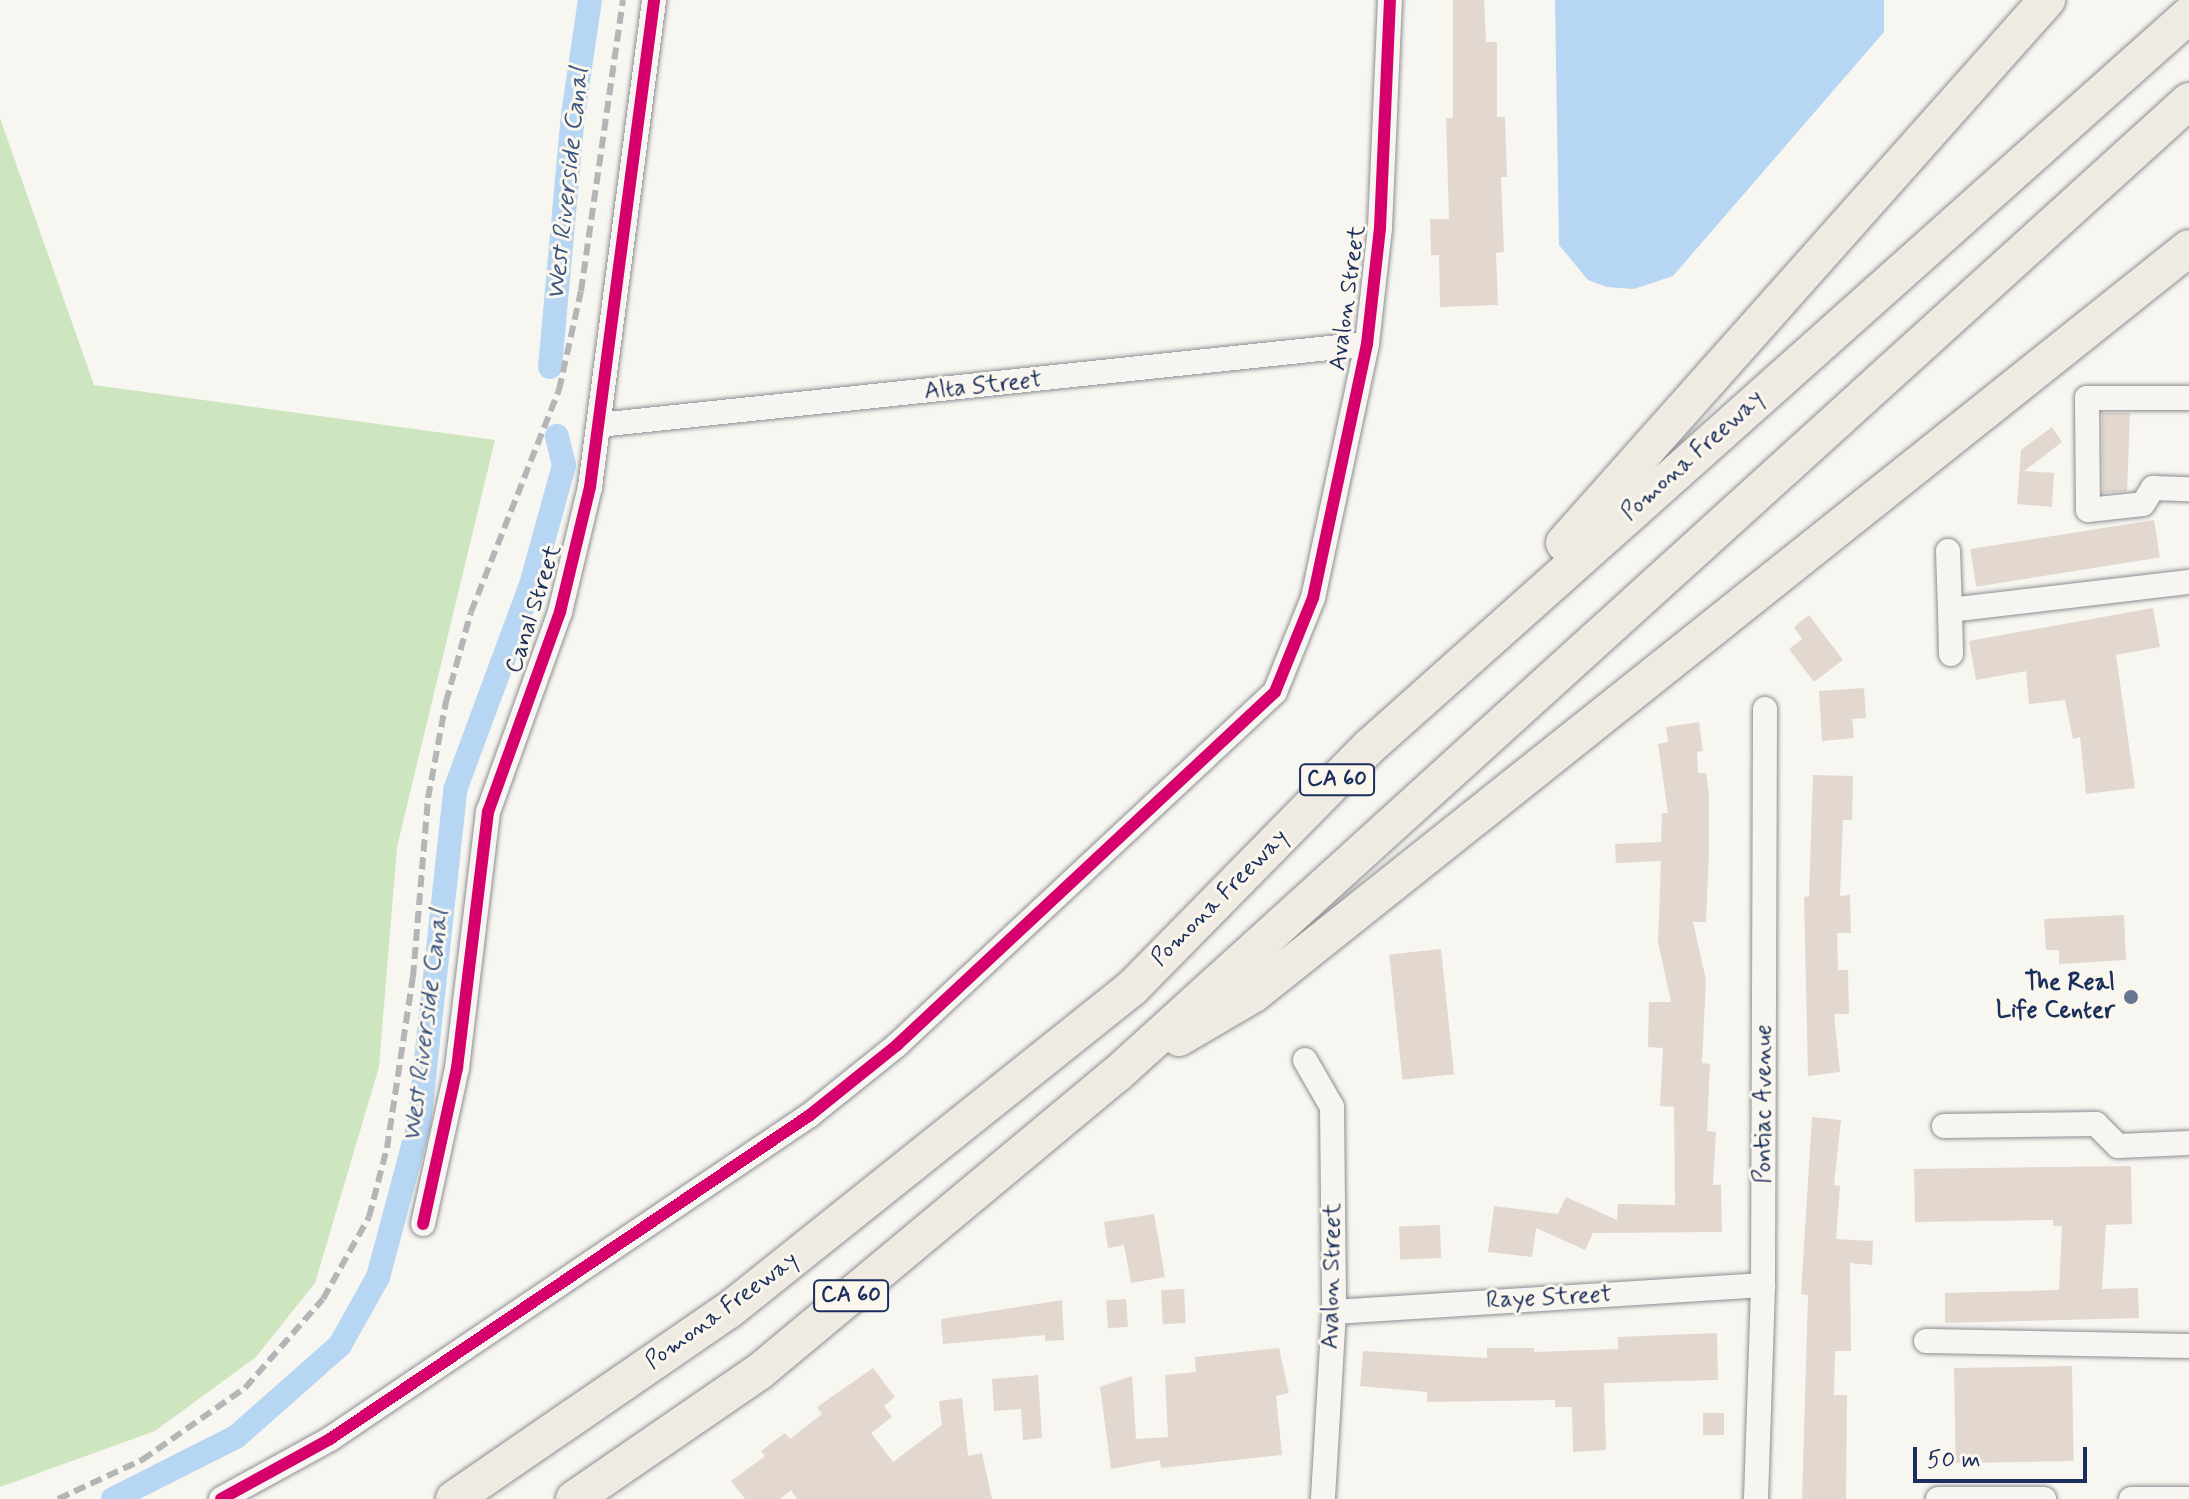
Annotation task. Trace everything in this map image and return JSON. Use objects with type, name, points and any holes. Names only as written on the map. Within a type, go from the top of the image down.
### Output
[{"type":"highway","points":[[1369,747],[1613,491],[2047,0]]},
{"type":"highway","name":"Pomona Freeway","points":[[454,1499],[728,1311],[1132,988],[1369,747],[2189,15]]},
{"type":"highway","name":"CA 60","points":[[574,1499],[759,1372],[1116,1075],[2189,101]]},
{"type":"highway","points":[[1116,1075],[1254,994],[2189,248]]},
{"type":"street","name":"Canal Street","points":[[423,1224],[457,1068],[488,812],[560,612],[578,548],[599,425],[654,0]]},
{"type":"street","name":"Avalon Street","points":[[221,1499],[330,1439],[810,1115],[897,1045],[1275,692],[1313,598],[1367,344],[1380,228],[1390,0]]},
{"type":"street","name":"Alta Street","points":[[599,425],[1367,344]]},
{"type":"street","points":[[2189,398],[2087,398],[2088,510],[2143,504],[2153,488],[2189,489]]},
{"type":"street","points":[[1948,551],[1951,654]]},
{"type":"street","points":[[1950,610],[2189,582]]},
{"type":"street","name":"Pontiac Avenue","points":[[1756,1499],[1763,1285],[1765,709]]},
{"type":"street","name":"Avalon Street","points":[[1305,1060],[1332,1107],[1334,1312],[1323,1499]]},
{"type":"street","points":[[1944,1126],[2096,1124],[2118,1146],[2189,1143]]},
{"type":"street","name":"Raye Street","points":[[1334,1312],[1763,1285]]},
{"type":"street","points":[[1926,1341],[2189,1346]]},
{"type":"street","points":[[1938,1499],[2044,1499]]},
{"type":"street","points":[[2131,1499],[2189,1499]]},
{"type":"green space","points":[[0,118],[94,385],[495,440],[397,847],[379,1067],[315,1283],[256,1357],[155,1431],[0,1487]]},
{"type":"water","points":[[1555,0],[1884,0],[1884,32],[1673,276],[1634,289],[1607,287],[1588,280],[1559,245]]},
{"type":"building","points":[[1453,0],[1484,0],[1486,42],[1497,42],[1497,117],[1505,117],[1507,177],[1501,177],[1504,252],[1496,253],[1498,305],[1440,307],[1439,255],[1431,255],[1430,219],[1449,219],[1446,118],[1453,118]]},
{"type":"building","points":[[2102,413],[2130,413],[2127,491],[2103,493]]},
{"type":"building","points":[[2052,427],[2062,442],[2024,471],[2054,473],[2052,507],[2017,504],[2021,450]]},
{"type":"building","points":[[2154,520],[2160,558],[1976,587],[1970,549]]},
{"type":"building","points":[[2153,608],[2160,647],[2116,655],[2135,788],[2086,794],[2080,737],[2073,739],[2065,700],[2029,704],[2026,671],[1976,680],[1969,641]]},
{"type":"building","points":[[1809,615],[1843,660],[1814,682],[1789,649],[1802,639],[1794,627]]},
{"type":"building","points":[[1864,688],[1866,718],[1852,719],[1854,738],[1822,741],[1819,691]]},
{"type":"building","points":[[1699,722],[1703,751],[1697,752],[1698,773],[1706,773],[1709,849],[1706,922],[1693,922],[1706,980],[1702,1063],[1710,1064],[1707,1131],[1716,1132],[1713,1185],[1721,1185],[1722,1232],[1593,1233],[1585,1250],[1536,1228],[1532,1257],[1488,1252],[1494,1206],[1558,1214],[1566,1197],[1617,1220],[1618,1204],[1675,1205],[1674,1107],[1660,1106],[1663,1048],[1648,1047],[1649,1002],[1671,1002],[1658,942],[1661,861],[1616,863],[1615,844],[1661,842],[1662,813],[1668,813],[1658,744],[1668,742],[1666,727]]},
{"type":"building","points":[[1813,775],[1853,776],[1852,820],[1843,820],[1840,896],[1850,895],[1851,933],[1837,933],[1838,970],[1848,970],[1849,1014],[1834,1014],[1840,1072],[1808,1076],[1804,897],[1809,896]]},
{"type":"building","points":[[2124,915],[2126,960],[2059,964],[2059,950],[2046,950],[2044,919]]},
{"type":"building","points":[[1441,949],[1454,1074],[1402,1080],[1389,954]]},
{"type":"building","points":[[1812,1117],[1841,1120],[1834,1185],[1840,1186],[1836,1239],[1873,1241],[1872,1265],[1850,1263],[1851,1351],[1835,1351],[1834,1395],[1847,1395],[1846,1499],[1802,1499],[1808,1295],[1801,1294]]},
{"type":"building","points":[[2131,1166],[2132,1224],[2106,1225],[2102,1289],[2138,1288],[2139,1318],[1945,1323],[1945,1293],[2059,1290],[2062,1226],[2053,1226],[2053,1220],[1915,1222],[1914,1169]]},
{"type":"building","points":[[1154,1214],[1165,1277],[1131,1283],[1124,1245],[1108,1248],[1104,1222]]},
{"type":"building","points":[[1440,1225],[1441,1258],[1400,1259],[1399,1226]]},
{"type":"building","points":[[1184,1289],[1186,1323],[1163,1324],[1161,1290]]},
{"type":"building","points":[[1126,1299],[1128,1327],[1108,1328],[1106,1300]]},
{"type":"building","points":[[1062,1300],[1064,1340],[1045,1341],[1045,1335],[943,1344],[941,1319]]},
{"type":"building","points":[[1717,1333],[1718,1380],[1604,1383],[1606,1450],[1573,1452],[1572,1407],[1555,1407],[1555,1400],[1427,1402],[1427,1392],[1360,1386],[1363,1351],[1487,1358],[1487,1348],[1534,1348],[1534,1352],[1618,1349],[1618,1337]]},
{"type":"building","points":[[1279,1348],[1289,1393],[1276,1396],[1282,1455],[1161,1468],[1160,1460],[1111,1469],[1100,1387],[1132,1376],[1136,1439],[1168,1437],[1165,1375],[1196,1372],[1195,1357]]},
{"type":"building","points":[[2072,1366],[2074,1461],[1956,1463],[1954,1368]]},
{"type":"building","points":[[873,1368],[895,1397],[884,1406],[892,1417],[871,1433],[893,1462],[942,1425],[939,1401],[962,1398],[968,1456],[982,1453],[992,1499],[797,1499],[791,1490],[780,1499],[745,1499],[731,1481],[765,1456],[761,1451],[785,1433],[790,1439],[822,1414],[817,1407]]},
{"type":"building","points":[[1038,1375],[1042,1438],[1023,1440],[1021,1409],[994,1411],[992,1379]]},
{"type":"building","points":[[1703,1413],[1724,1413],[1724,1435],[1703,1435]]},
{"type":"waterway","name":"West Riverside Canal","points":[[550,367],[573,115],[590,0]]},
{"type":"waterway","name":"West Riverside Canal","points":[[113,1499],[236,1437],[340,1345],[378,1277],[419,1124],[455,790],[531,585],[564,465],[557,436]]},
{"type":"railway","points":[[58,1499],[142,1460],[245,1388],[323,1299],[369,1217],[387,1148],[413,977],[428,798],[446,702],[471,612],[559,390],[581,291],[623,0]]},
{"type":"cycle path","points":[[423,1224],[457,1068],[488,812],[560,612],[590,487],[654,0]]},
{"type":"cycle path","points":[[221,1499],[330,1439],[810,1115],[897,1045],[1275,692],[1313,598],[1367,344],[1380,228],[1390,0]]},
{"type":"place","name":"The Real Life Center","points":[[2131,997]]}]
